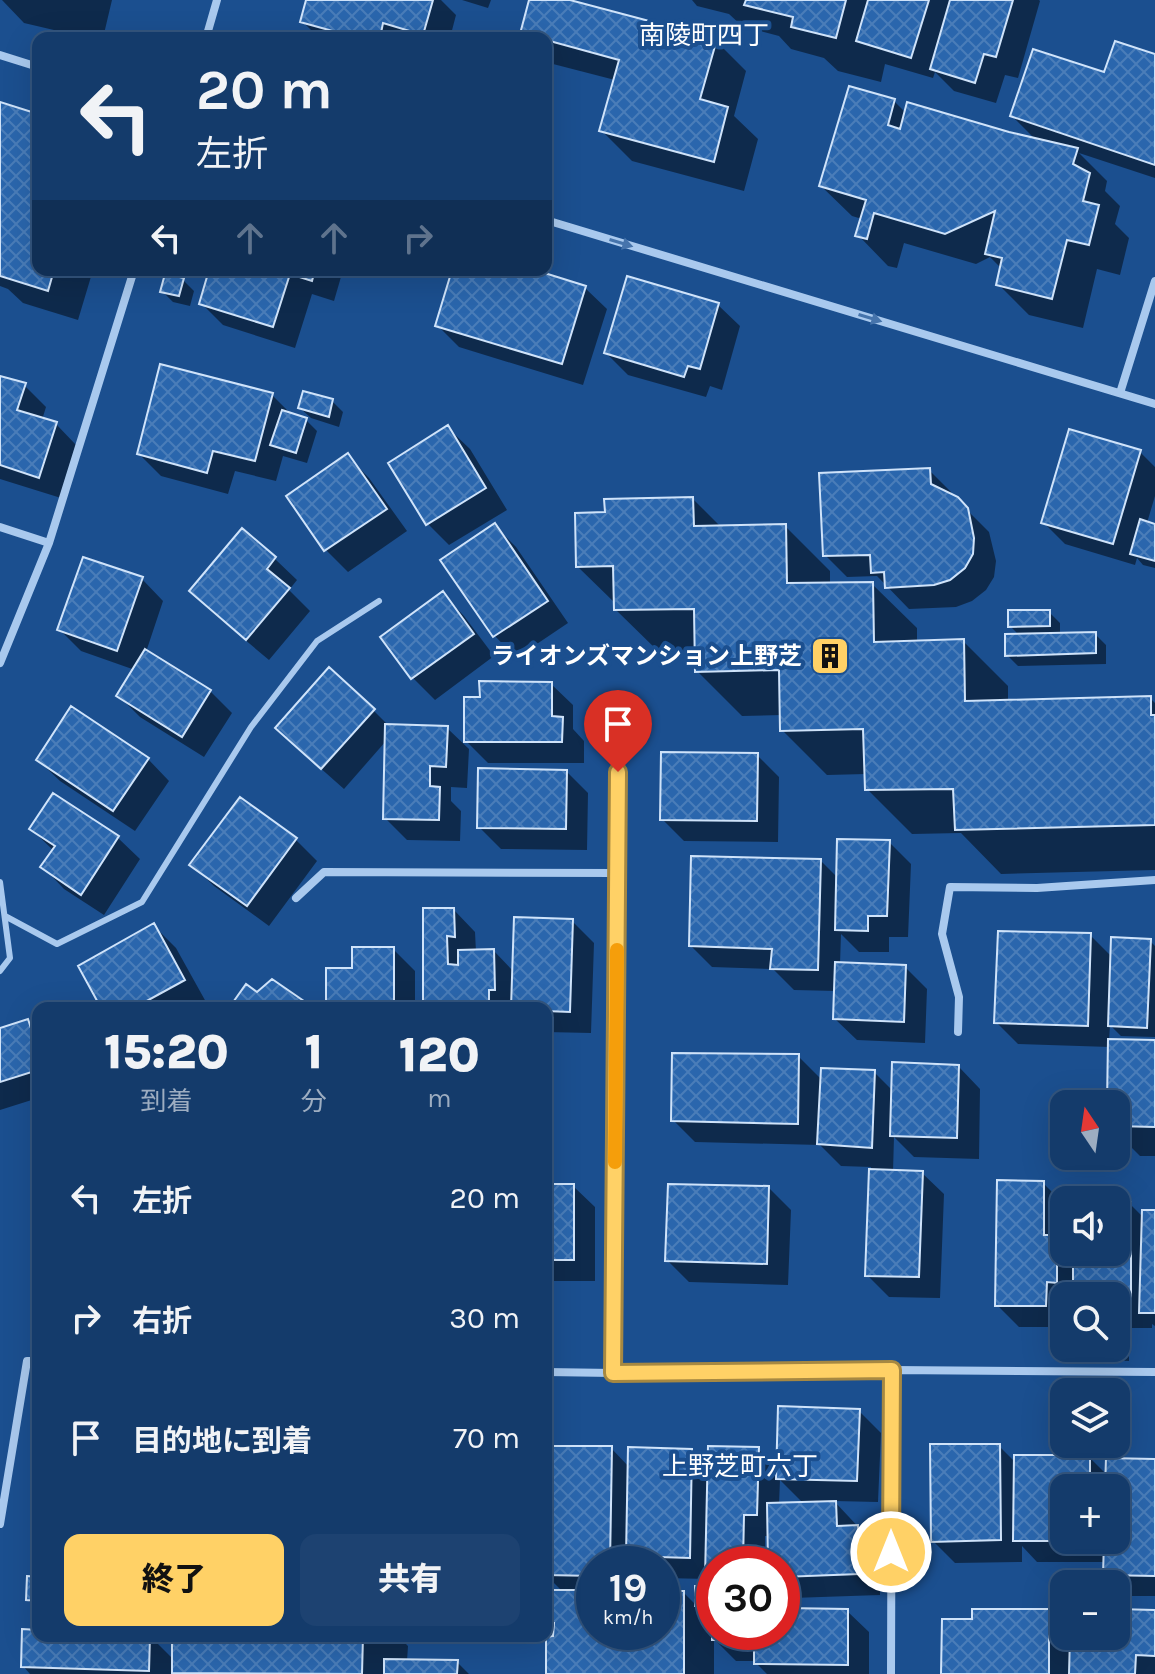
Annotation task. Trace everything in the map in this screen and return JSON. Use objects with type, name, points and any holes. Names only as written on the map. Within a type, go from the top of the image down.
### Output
[{"type":"street","points":[[208,32],[217,0]]},
{"type":"street","points":[[0,55],[32,65]]},
{"type":"street","points":[[552,222],[1155,404]]},
{"type":"street","points":[[0,663],[49,543],[132,276]]},
{"type":"street","points":[[1120,393],[1155,281]]},
{"type":"street","points":[[0,527],[49,543]]},
{"type":"street","points":[[613,1373],[618,772]]},
{"type":"street","points":[[296,898],[324,872],[617,873]]},
{"type":"street","points":[[958,1032],[959,997],[942,934],[950,887],[1037,888],[1155,880]]},
{"type":"street","points":[[0,1524],[27,1361],[32,1361]]},
{"type":"street","points":[[891,1674],[892,1370]]},
{"type":"street","points":[[552,1372],[1155,1372]]},
{"type":"lane","points":[[5,916],[57,944],[142,902],[251,727],[317,641],[379,601]]},
{"type":"lane","points":[[0,882],[10,958],[0,971]]},
{"type":"building","points":[[306,0],[433,0],[424,32],[383,23],[381,32],[336,32],[300,22]]},
{"type":"building","points":[[529,0],[570,0],[717,39],[700,99],[728,107],[714,162],[599,131],[619,60],[552,42],[552,32],[521,32]]},
{"type":"building","points":[[746,0],[846,0],[836,38],[791,27],[793,17],[744,5]]},
{"type":"building","points":[[868,0],[929,0],[911,58],[856,41]]},
{"type":"building","points":[[950,0],[1013,0],[996,57],[984,54],[975,83],[930,69]]},
{"type":"building","points":[[1115,41],[1155,54],[1155,165],[1010,116],[1033,49],[1104,72]]},
{"type":"building","points":[[849,86],[895,99],[888,125],[900,129],[907,102],[1009,132],[1078,148],[1073,164],[1090,173],[1083,201],[1099,205],[1089,245],[1067,240],[1052,299],[996,285],[1002,258],[985,254],[995,211],[945,234],[874,213],[867,239],[855,236],[866,200],[819,186]]},
{"type":"building","points":[[0,102],[32,112],[32,276],[52,276],[48,291],[0,276]]},
{"type":"building","points":[[552,275],[586,286],[562,364],[435,326],[450,276]]},
{"type":"building","points":[[164,276],[184,278],[179,296],[160,292]]},
{"type":"building","points":[[207,276],[289,276],[273,327],[199,304]]},
{"type":"building","points":[[296,276],[313,276],[312,281]]},
{"type":"building","points":[[627,276],[719,303],[700,369],[688,366],[684,377],[604,353]]},
{"type":"building","points":[[160,364],[273,393],[255,461],[213,451],[207,473],[137,454]]},
{"type":"building","points":[[0,376],[26,383],[17,410],[57,422],[39,478],[0,465]]},
{"type":"building","points":[[303,391],[333,399],[329,417],[298,408]]},
{"type":"building","points":[[282,410],[307,418],[296,453],[270,445]]},
{"type":"building","points":[[448,425],[486,488],[426,525],[388,463]]},
{"type":"building","points":[[1069,429],[1141,450],[1113,544],[1041,523]]},
{"type":"building","points":[[348,453],[387,509],[324,551],[286,496]]},
{"type":"building","points":[[930,468],[931,484],[958,497],[968,508],[974,538],[973,554],[965,568],[950,580],[934,585],[885,588],[884,572],[871,573],[870,555],[823,556],[819,473]]},
{"type":"building","name":"ライオンズマンション上野芝","points":[[693,497],[694,526],[786,524],[787,583],[873,582],[874,642],[964,639],[965,701],[1151,696],[1151,715],[1155,715],[1155,825],[955,830],[953,789],[865,790],[863,729],[780,731],[779,670],[695,672],[694,609],[614,610],[613,566],[576,567],[575,513],[605,512],[604,499]]},
{"type":"building","points":[[1140,519],[1155,524],[1155,561],[1130,554]]},
{"type":"building","points":[[495,523],[548,601],[493,637],[440,560]]},
{"type":"building","points":[[242,528],[276,557],[267,569],[290,588],[246,640],[189,591]]},
{"type":"building","points":[[83,557],[143,577],[117,651],[57,630]]},
{"type":"building","points":[[443,591],[474,634],[411,679],[380,637]]},
{"type":"building","points":[[1008,610],[1050,610],[1050,626],[1008,627]]},
{"type":"building","points":[[1096,632],[1096,653],[1005,656],[1005,634]]},
{"type":"building","points":[[145,649],[211,690],[182,737],[116,696]]},
{"type":"building","points":[[329,667],[375,709],[321,769],[275,728]]},
{"type":"building","points":[[479,681],[552,682],[552,716],[563,717],[562,742],[464,742],[464,697],[480,697]]},
{"type":"building","points":[[71,706],[149,758],[113,811],[36,760]]},
{"type":"building","points":[[385,724],[448,726],[446,767],[430,766],[430,786],[440,787],[439,820],[383,819]]},
{"type":"building","points":[[661,752],[758,753],[757,821],[660,820]]},
{"type":"building","points":[[478,768],[567,770],[566,829],[477,828]]},
{"type":"building","points":[[53,793],[119,836],[81,895],[40,867],[55,846],[29,829]]},
{"type":"building","points":[[240,797],[297,838],[247,906],[189,865]]},
{"type":"building","points":[[837,839],[890,840],[887,916],[868,916],[868,931],[835,930]]},
{"type":"building","points":[[691,856],[821,859],[818,970],[770,969],[772,949],[689,946]]},
{"type":"building","points":[[423,908],[454,908],[455,937],[447,936],[448,964],[458,965],[458,950],[494,949],[495,990],[489,990],[489,1002],[423,1002]]},
{"type":"building","points":[[514,917],[573,919],[570,1012],[552,1011],[552,1002],[511,1002]]},
{"type":"building","points":[[154,923],[185,980],[145,1002],[98,1002],[78,966]]},
{"type":"building","points":[[998,931],[1091,933],[1088,1026],[994,1023]]},
{"type":"building","points":[[1111,937],[1151,939],[1147,1028],[1108,1026]]},
{"type":"building","points":[[352,947],[394,947],[394,1002],[326,1002],[326,968],[352,968]]},
{"type":"building","points":[[835,962],[906,965],[904,1022],[833,1019]]},
{"type":"building","points":[[272,979],[305,1002],[233,1002],[246,984],[257,992]]},
{"type":"building","points":[[28,1019],[32,1031],[32,1072],[0,1082],[0,1028]]},
{"type":"building","points":[[1108,1039],[1155,1040],[1155,1127],[1130,1126],[1130,1090],[1107,1090]]},
{"type":"building","points":[[672,1053],[799,1054],[798,1124],[671,1121]]},
{"type":"building","points":[[892,1062],[959,1065],[957,1138],[890,1136]]},
{"type":"building","points":[[821,1068],[875,1070],[872,1148],[817,1144]]},
{"type":"building","points":[[869,1169],[923,1171],[919,1277],[865,1276]]},
{"type":"building","points":[[997,1180],[1044,1181],[1044,1235],[1050,1235],[1050,1266],[1057,1266],[1057,1282],[1047,1282],[1046,1306],[995,1306]]},
{"type":"building","points":[[552,1184],[574,1184],[574,1260],[552,1260]]},
{"type":"building","points":[[668,1184],[769,1186],[767,1264],[665,1261]]},
{"type":"building","points":[[1131,1202],[1131,1306],[1130,1282],[1073,1282],[1073,1266],[1130,1266]]},
{"type":"building","points":[[1142,1210],[1155,1210],[1155,1313],[1139,1313]]},
{"type":"building","points":[[778,1406],[860,1409],[857,1481],[776,1479]]},
{"type":"building","points":[[930,1444],[1000,1444],[1001,1540],[931,1542]]},
{"type":"building","points":[[552,1446],[612,1446],[610,1546],[576,1546],[576,1576],[552,1575]]},
{"type":"building","points":[[708,1446],[759,1447],[757,1515],[744,1515],[743,1546],[706,1546]]},
{"type":"building","points":[[628,1447],[692,1449],[690,1558],[680,1558],[680,1546],[626,1546]]},
{"type":"building","points":[[1014,1455],[1090,1458],[1090,1474],[1050,1474],[1050,1541],[1013,1541]]},
{"type":"building","points":[[1106,1458],[1155,1459],[1155,1576],[1130,1576],[1130,1570],[1103,1570],[1104,1554],[1130,1554],[1130,1474],[1105,1474]]},
{"type":"building","points":[[836,1501],[837,1526],[858,1525],[859,1574],[800,1576],[800,1546],[768,1546],[767,1503]]},
{"type":"building","points":[[27,1576],[32,1576],[32,1600],[26,1600]]},
{"type":"building","points":[[552,1590],[576,1590],[576,1650],[680,1650],[680,1591],[684,1591],[684,1674],[546,1674],[546,1642],[552,1642]]},
{"type":"building","points":[[800,1608],[848,1609],[848,1665],[754,1664],[754,1650],[800,1650]]},
{"type":"building","points":[[972,1609],[1049,1609],[1049,1674],[941,1674],[942,1619],[972,1619]]},
{"type":"building","points":[[1130,1609],[1155,1610],[1155,1656],[1136,1655],[1135,1674],[1069,1674],[1070,1650],[1130,1650]]},
{"type":"building","points":[[22,1629],[32,1630],[32,1642],[150,1642],[149,1671],[21,1667]]},
{"type":"building","points":[[172,1642],[363,1642],[362,1674],[172,1673]]},
{"type":"building","points":[[384,1659],[458,1660],[457,1674],[384,1674]]},
{"type":"slow traffic","points":[[615,1162],[617,950]]},
{"type":"place","name":"ライオンズマンション上野芝","points":[[830,656]]},
{"type":"district","name":"南陵町四丁","points":[[704,35]]},
{"type":"district","name":"上野芝町六丁","points":[[740,1466]]},
{"type":"route","points":[[618,772],[613,1373],[892,1370],[891,1552]]}]
